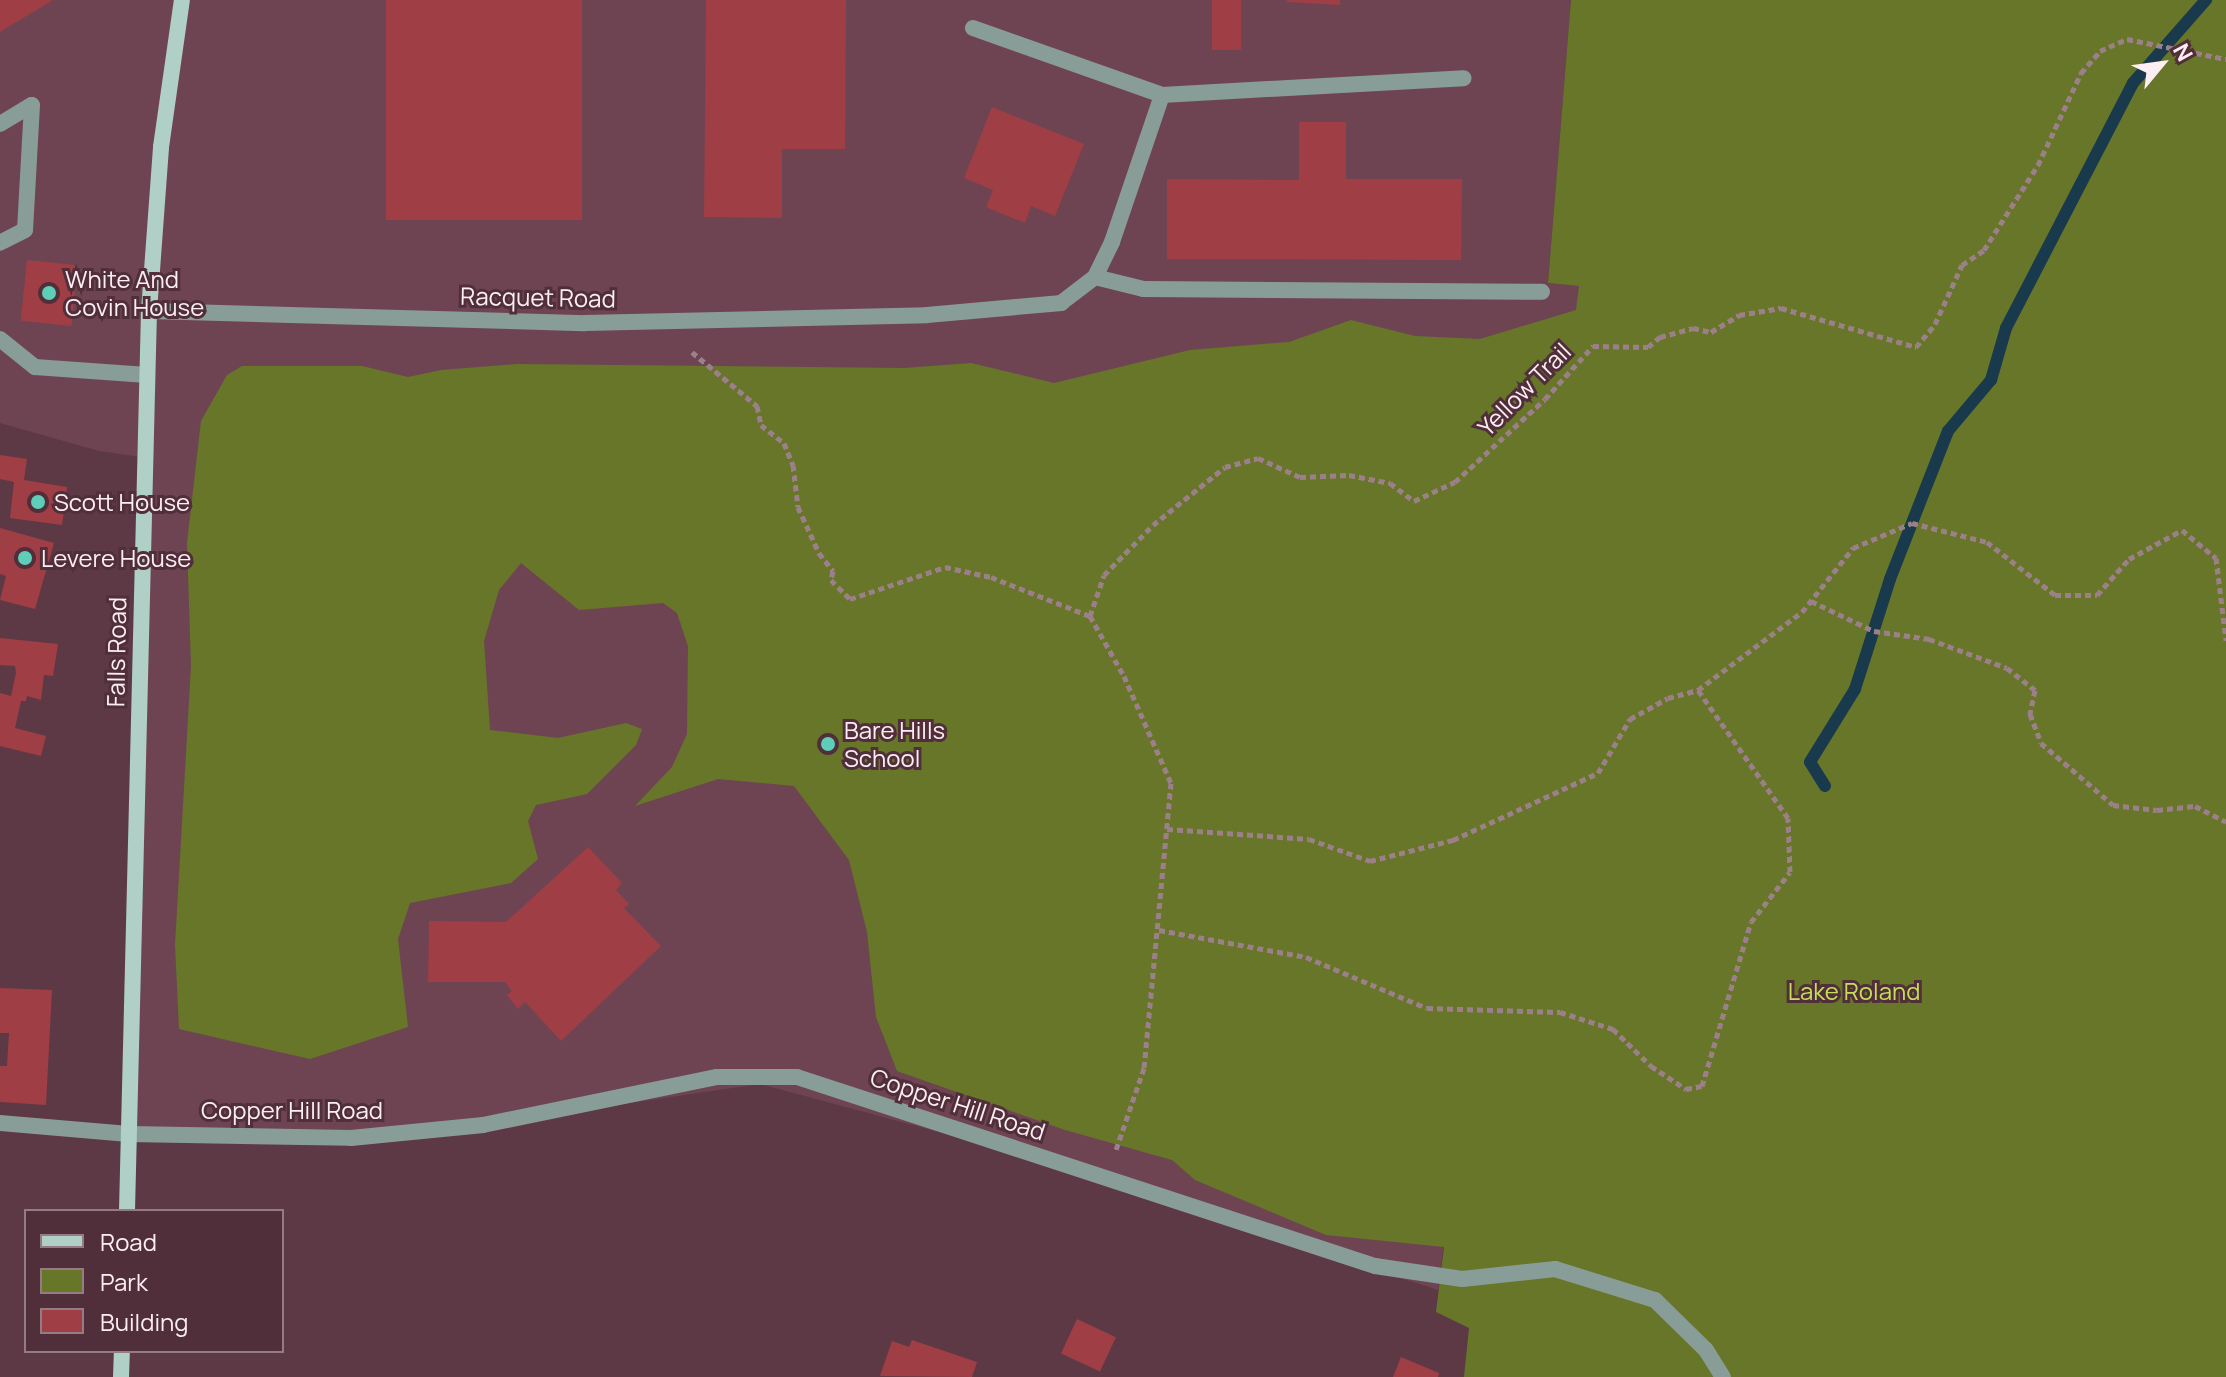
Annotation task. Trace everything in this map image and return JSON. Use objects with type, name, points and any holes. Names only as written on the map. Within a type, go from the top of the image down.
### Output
[{"type":"main road","name":"Falls Road","points":[[127,1209],[149,311],[161,147],[182,0]]},
{"type":"main road","points":[[121,1377],[122,1353]]},
{"type":"street","points":[[973,28],[1162,95],[1464,78]]},
{"type":"street","points":[[1162,95],[1112,242],[1095,277],[1143,289],[1542,292]]},
{"type":"street","points":[[0,124],[32,105],[25,230],[0,243]]},
{"type":"street","name":"Racquet Road","points":[[149,311],[585,323],[927,315],[1061,303],[1095,277]]},
{"type":"street","points":[[0,339],[35,367],[147,375]]},
{"type":"street","name":"Copper Hill Road","points":[[0,1123],[129,1134],[351,1138],[483,1125],[717,1077],[797,1077],[1375,1266],[1462,1279],[1555,1269],[1655,1300],[1706,1350],[1723,1377]]},
{"type":"path","name":"Yellow Trail","points":[[1090,616],[1104,575],[1153,525],[1225,467],[1258,458],[1300,477],[1349,475],[1390,483],[1414,501],[1455,482],[1545,399],[1593,346],[1648,347],[1660,337],[1693,328],[1711,332],[1739,315],[1781,308],[1916,347],[1935,324],[1962,265],[1984,250],[2038,165],[2081,73],[2100,51],[2127,39],[2226,59]]},
{"type":"path","points":[[681,322],[682,346],[757,406],[761,425],[784,443],[793,465],[798,507],[819,553],[833,571],[831,580],[850,599],[945,567],[991,577],[1090,616],[1124,676],[1171,783],[1144,1068],[1107,1178]]},
{"type":"path","points":[[1167,829],[1309,839],[1370,861],[1453,840],[1598,773],[1630,719],[1668,698],[1698,690],[1802,612],[1853,548],[1912,523],[1987,542],[2055,595],[2097,595],[2129,559],[2182,530],[2216,558],[2226,640]]},
{"type":"path","points":[[1811,601],[1874,631],[1929,639],[2007,668],[2035,690],[2030,714],[2041,743],[2113,805],[2157,810],[2195,806],[2226,822]]},
{"type":"path","points":[[1158,930],[1306,957],[1427,1008],[1560,1012],[1613,1029],[1651,1066],[1686,1089],[1702,1086],[1751,922],[1790,872],[1788,818],[1698,690]]},
{"type":"shaded area","name":"Bare Hills School","points":[[0,0],[1571,0],[1548,283],[1580,286],[1471,1030],[1438,1290],[987,1145],[760,1084],[384,1139],[135,1131],[149,458],[99,451],[0,423]]},
{"type":"green space","name":"Lake Roland","points":[[1571,0],[2226,0],[2226,1377],[1464,1377],[1469,1328],[1436,1312],[1444,1247],[1326,1235],[1195,1180],[1172,1160],[1065,1130],[897,1071],[876,1017],[867,932],[849,860],[794,786],[718,779],[635,806],[672,767],[687,734],[688,646],[677,613],[663,603],[579,610],[521,563],[499,590],[484,641],[490,730],[558,738],[626,723],[642,729],[636,745],[587,794],[536,805],[528,821],[538,859],[511,883],[410,903],[398,939],[408,1027],[310,1059],[179,1029],[175,945],[191,666],[187,543],[201,421],[227,375],[242,366],[362,366],[408,377],[441,370],[517,364],[904,368],[971,363],[1054,383],[1190,350],[1289,342],[1351,320],[1415,336],[1480,339],[1576,310],[1579,286],[1548,283]]},
{"type":"building","points":[[0,0],[53,0],[0,32]]},
{"type":"building","points":[[386,0],[582,0],[582,220],[386,220]]},
{"type":"building","points":[[706,0],[846,0],[845,149],[782,149],[782,218],[704,217]]},
{"type":"building","points":[[1212,0],[1241,0],[1241,50],[1212,50]]},
{"type":"building","points":[[1340,0],[1340,5],[1287,2]]},
{"type":"building","points":[[992,107],[1084,144],[1055,216],[1031,206],[1025,223],[986,207],[993,190],[964,178]]},
{"type":"building","points":[[1299,122],[1346,122],[1346,179],[1462,179],[1461,260],[1167,259],[1167,179],[1299,180]]},
{"type":"building","name":"White And Covin House","points":[[27,260],[78,265],[71,326],[21,321]]},
{"type":"building","name":"Scott House","points":[[0,455],[27,459],[24,480],[67,487],[62,525],[10,518],[14,482],[0,479]]},
{"type":"building","name":"Levere House","points":[[0,528],[54,543],[35,609],[0,600],[6,576],[0,574]]},
{"type":"building","points":[[0,638],[58,644],[53,676],[44,675],[41,700],[27,696],[26,701],[21,701],[15,728],[46,736],[41,756],[0,746],[0,693],[11,696],[16,673],[15,666],[0,665]]},
{"type":"building","points":[[588,847],[622,883],[616,890],[629,904],[624,908],[661,946],[561,1041],[525,1002],[518,1009],[507,995],[512,991],[505,982],[428,982],[429,921],[506,922]]},
{"type":"building","points":[[0,988],[52,990],[46,1105],[0,1102],[0,1066],[7,1066],[9,1033],[0,1033]]},
{"type":"building","points":[[1077,1319],[1116,1337],[1100,1372],[1061,1353]]},
{"type":"building","points":[[912,1340],[977,1362],[972,1377],[880,1376],[892,1341],[909,1347]]},
{"type":"building","points":[[1401,1357],[1439,1373],[1438,1377],[1393,1377]]},
{"type":"waterway","points":[[1825,786],[1810,762],[1855,689],[1890,579],[1948,431],[1991,380],[2006,328],[2133,83],[2206,0]]},
{"type":"place","name":"White And Covin House","points":[[49,293]]},
{"type":"place","name":"Scott House","points":[[38,502]]},
{"type":"place","name":"Levere House","points":[[25,558]]},
{"type":"place","name":"Bare Hills School","points":[[828,744]]}]
